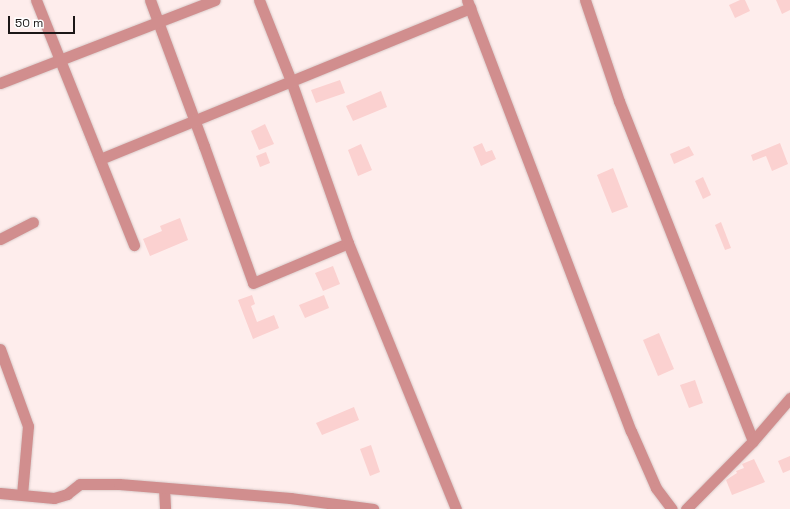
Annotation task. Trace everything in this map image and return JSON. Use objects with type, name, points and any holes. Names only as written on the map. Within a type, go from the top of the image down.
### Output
[{"type":"street","points":[[36,0],[134,245]]},
{"type":"street","points":[[150,0],[253,283],[348,243]]},
{"type":"street","points":[[0,83],[60,62],[215,0]]},
{"type":"street","points":[[259,0],[291,81],[348,243],[456,509]]},
{"type":"street","points":[[585,0],[619,101],[753,441]]},
{"type":"street","points":[[100,159],[291,81],[468,4],[631,431],[656,488],[672,509]]},
{"type":"street","points":[[0,239],[33,222]]},
{"type":"street","points":[[0,349],[28,426],[22,494]]},
{"type":"street","points":[[686,509],[753,441],[790,398]]},
{"type":"street","points":[[0,493],[54,498],[67,494],[80,484],[164,488],[290,498],[373,509]]},
{"type":"street","points":[[164,488],[165,509]]},
{"type":"building","points":[[740,0],[745,0],[750,11],[735,18],[729,5]]},
{"type":"building","points":[[776,0],[790,0],[790,10],[782,14]]},
{"type":"building","points":[[340,80],[345,93],[316,103],[311,90]]},
{"type":"building","points":[[381,91],[387,107],[353,121],[346,106]]},
{"type":"building","points":[[265,124],[274,144],[259,150],[251,131]]},
{"type":"building","points":[[482,143],[486,152],[492,150],[496,159],[481,166],[473,147]]},
{"type":"building","points":[[780,143],[788,164],[772,171],[766,156],[753,161],[751,155]]},
{"type":"building","points":[[361,144],[372,170],[358,176],[348,150]]},
{"type":"building","points":[[689,146],[694,155],[674,164],[670,154]]},
{"type":"building","points":[[266,152],[270,163],[260,167],[256,156]]},
{"type":"building","points":[[613,168],[628,207],[612,213],[597,175]]},
{"type":"building","points":[[703,177],[711,195],[703,199],[695,181]]},
{"type":"building","points":[[180,218],[188,240],[150,256],[143,239],[162,231],[160,226]]},
{"type":"building","points":[[721,222],[731,248],[725,250],[715,225]]},
{"type":"building","points":[[333,266],[340,284],[323,291],[315,273]]},
{"type":"building","points":[[252,295],[255,304],[251,306],[257,322],[274,315],[279,328],[253,339],[238,300]]},
{"type":"building","points":[[324,295],[329,308],[305,318],[299,305]]},
{"type":"building","points":[[659,333],[674,369],[658,376],[643,340]]},
{"type":"building","points":[[695,380],[703,403],[689,408],[680,385]]},
{"type":"building","points":[[354,407],[359,420],[322,435],[316,423]]},
{"type":"building","points":[[371,445],[380,472],[370,476],[360,449]]},
{"type":"building","points":[[790,456],[790,470],[783,473],[778,461]]},
{"type":"building","points":[[754,459],[765,482],[732,495],[726,480],[737,473],[736,471],[744,468],[742,464]]}]
